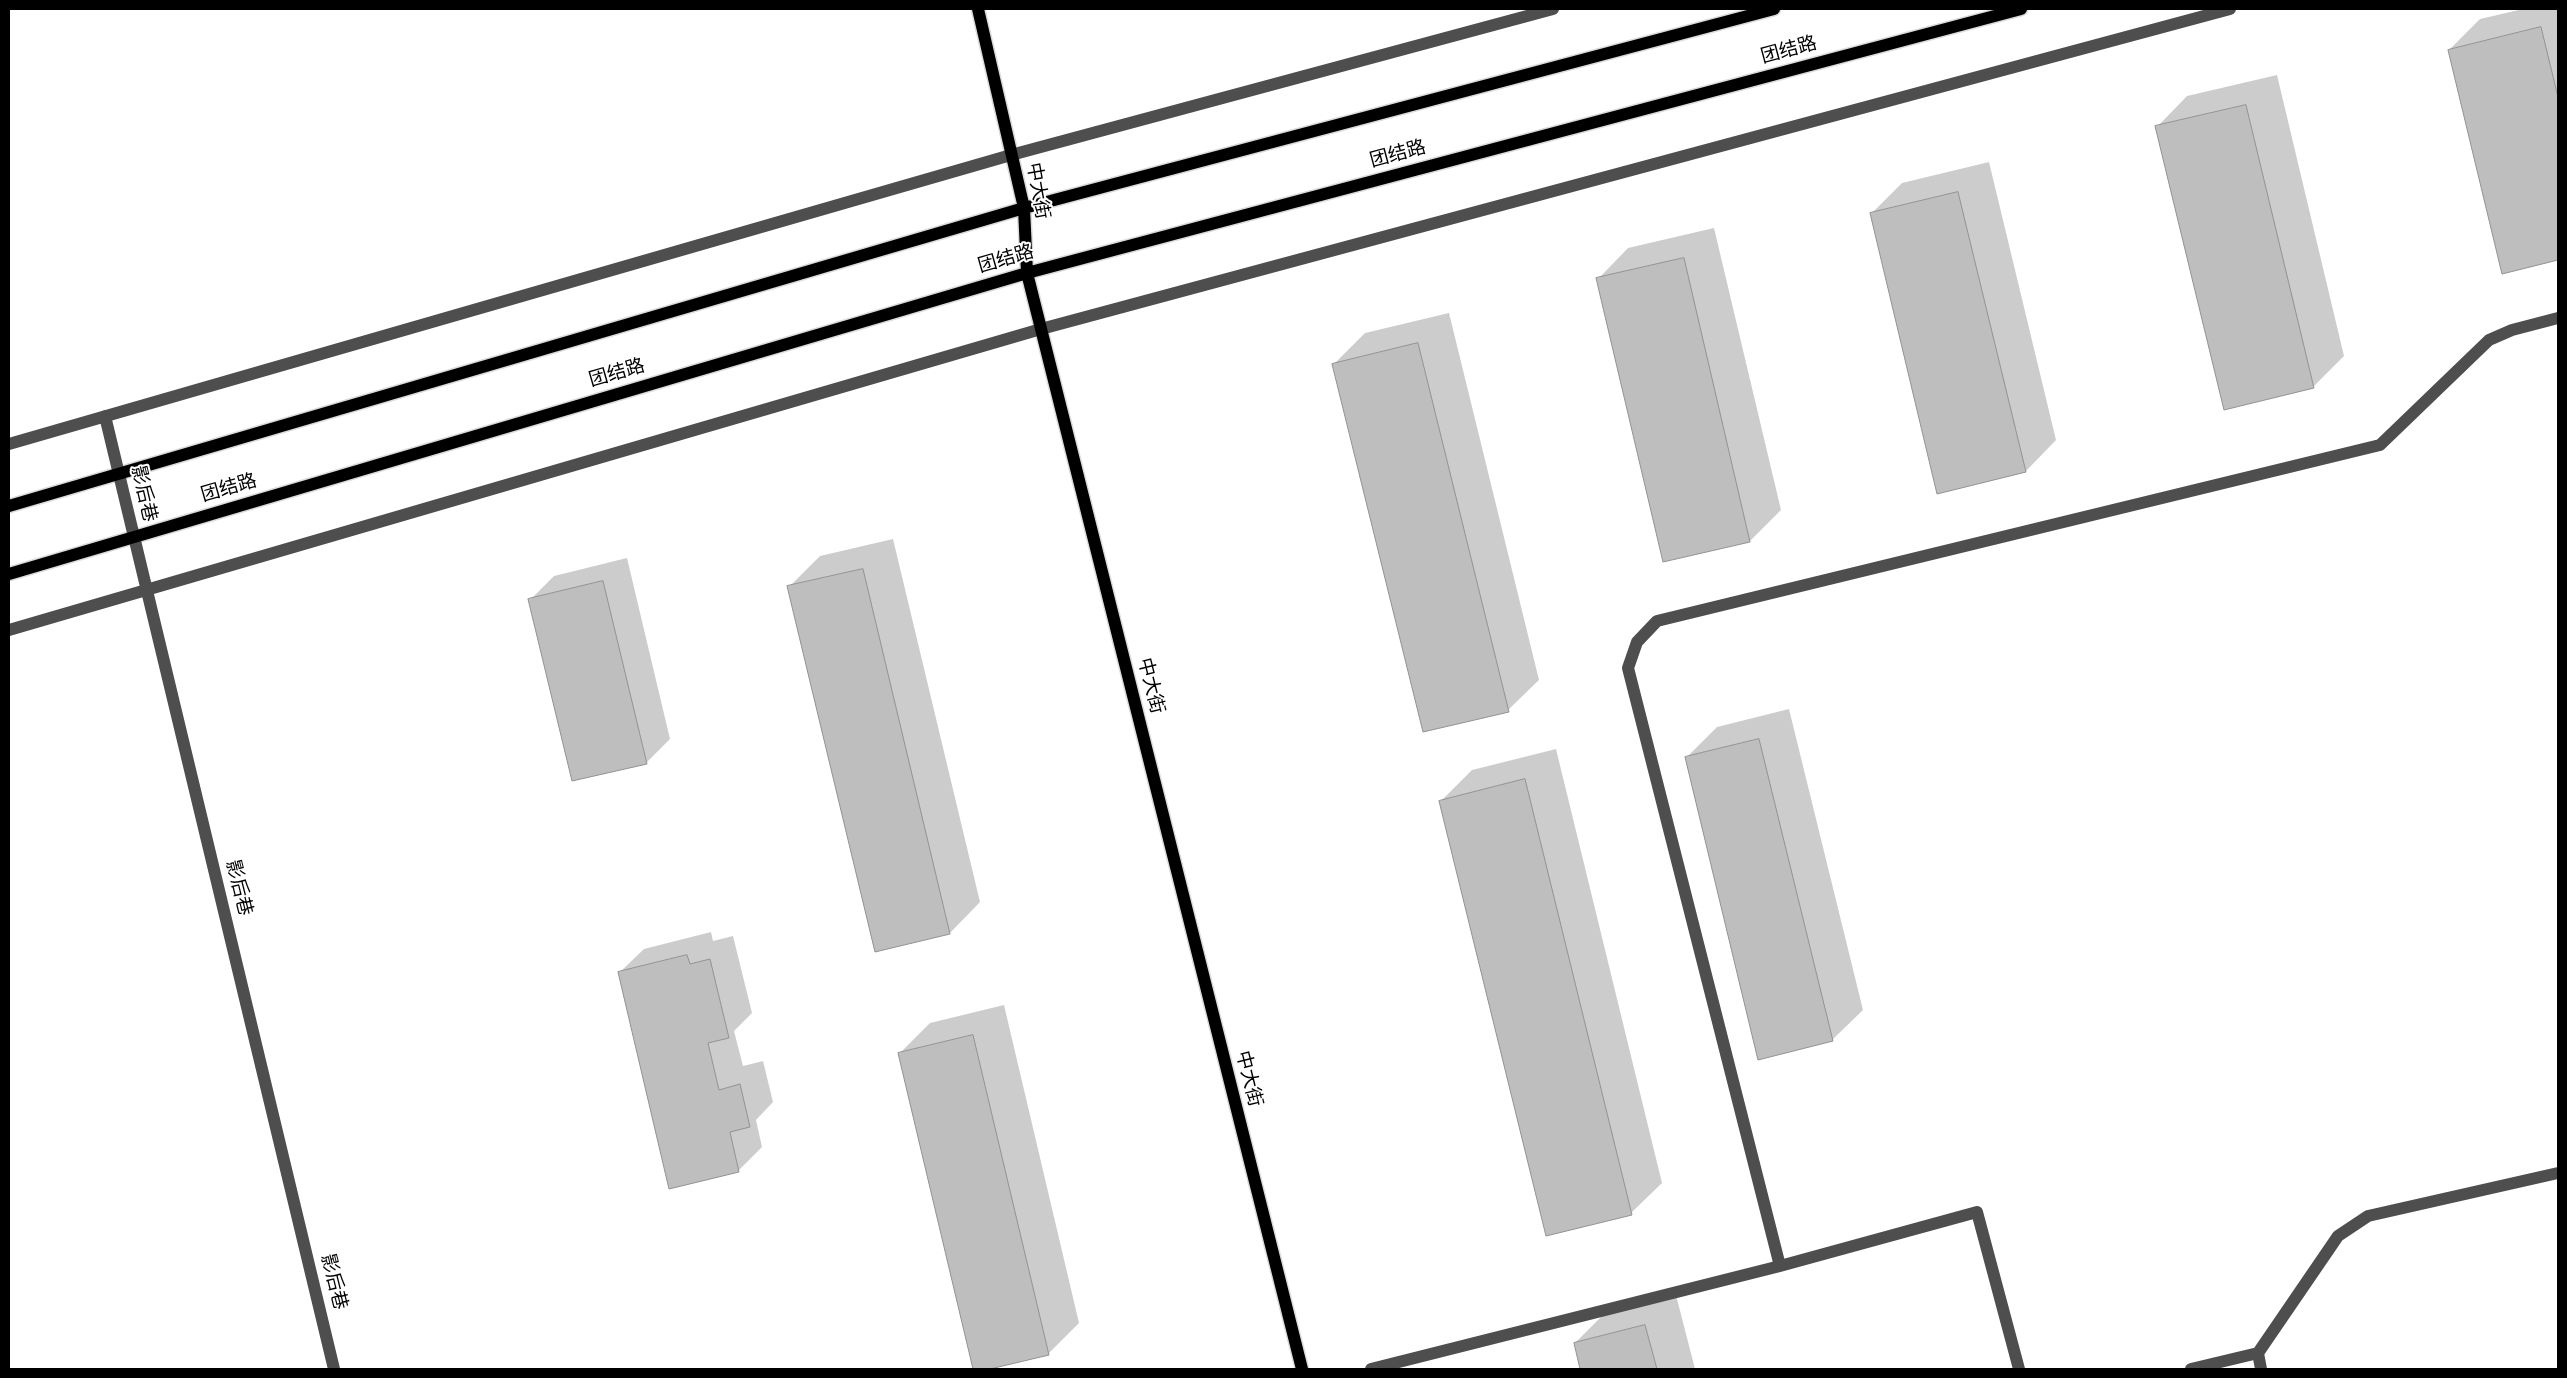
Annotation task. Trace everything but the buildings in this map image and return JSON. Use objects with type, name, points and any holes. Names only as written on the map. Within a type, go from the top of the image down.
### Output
[{"type":"main road","name":"中大街","points":[[978,9],[1024,208],[1027,273],[1302,1369]]},
{"type":"main road","points":[[9,506],[1024,208],[1774,9]]},
{"type":"main road","name":"团结路","points":[[9,574],[1027,273],[1997,12],[2021,9]]},
{"type":"street","points":[[9,444],[1011,155],[1552,9]]},
{"type":"street","points":[[9,630],[1041,329],[2230,9]]},
{"type":"street","points":[[1780,1266],[1628,668],[1637,642],[1657,621],[2380,445],[2489,340],[2512,330],[2558,318]]},
{"type":"street","name":"影后巷","points":[[105,416],[334,1369]]},
{"type":"street","points":[[2191,1369],[2258,1353],[2338,1236],[2368,1216],[2558,1173]]},
{"type":"street","points":[[1371,1369],[1780,1266],[1977,1212],[2019,1369]]},
{"type":"street","points":[[2258,1353],[2261,1369]]}]
